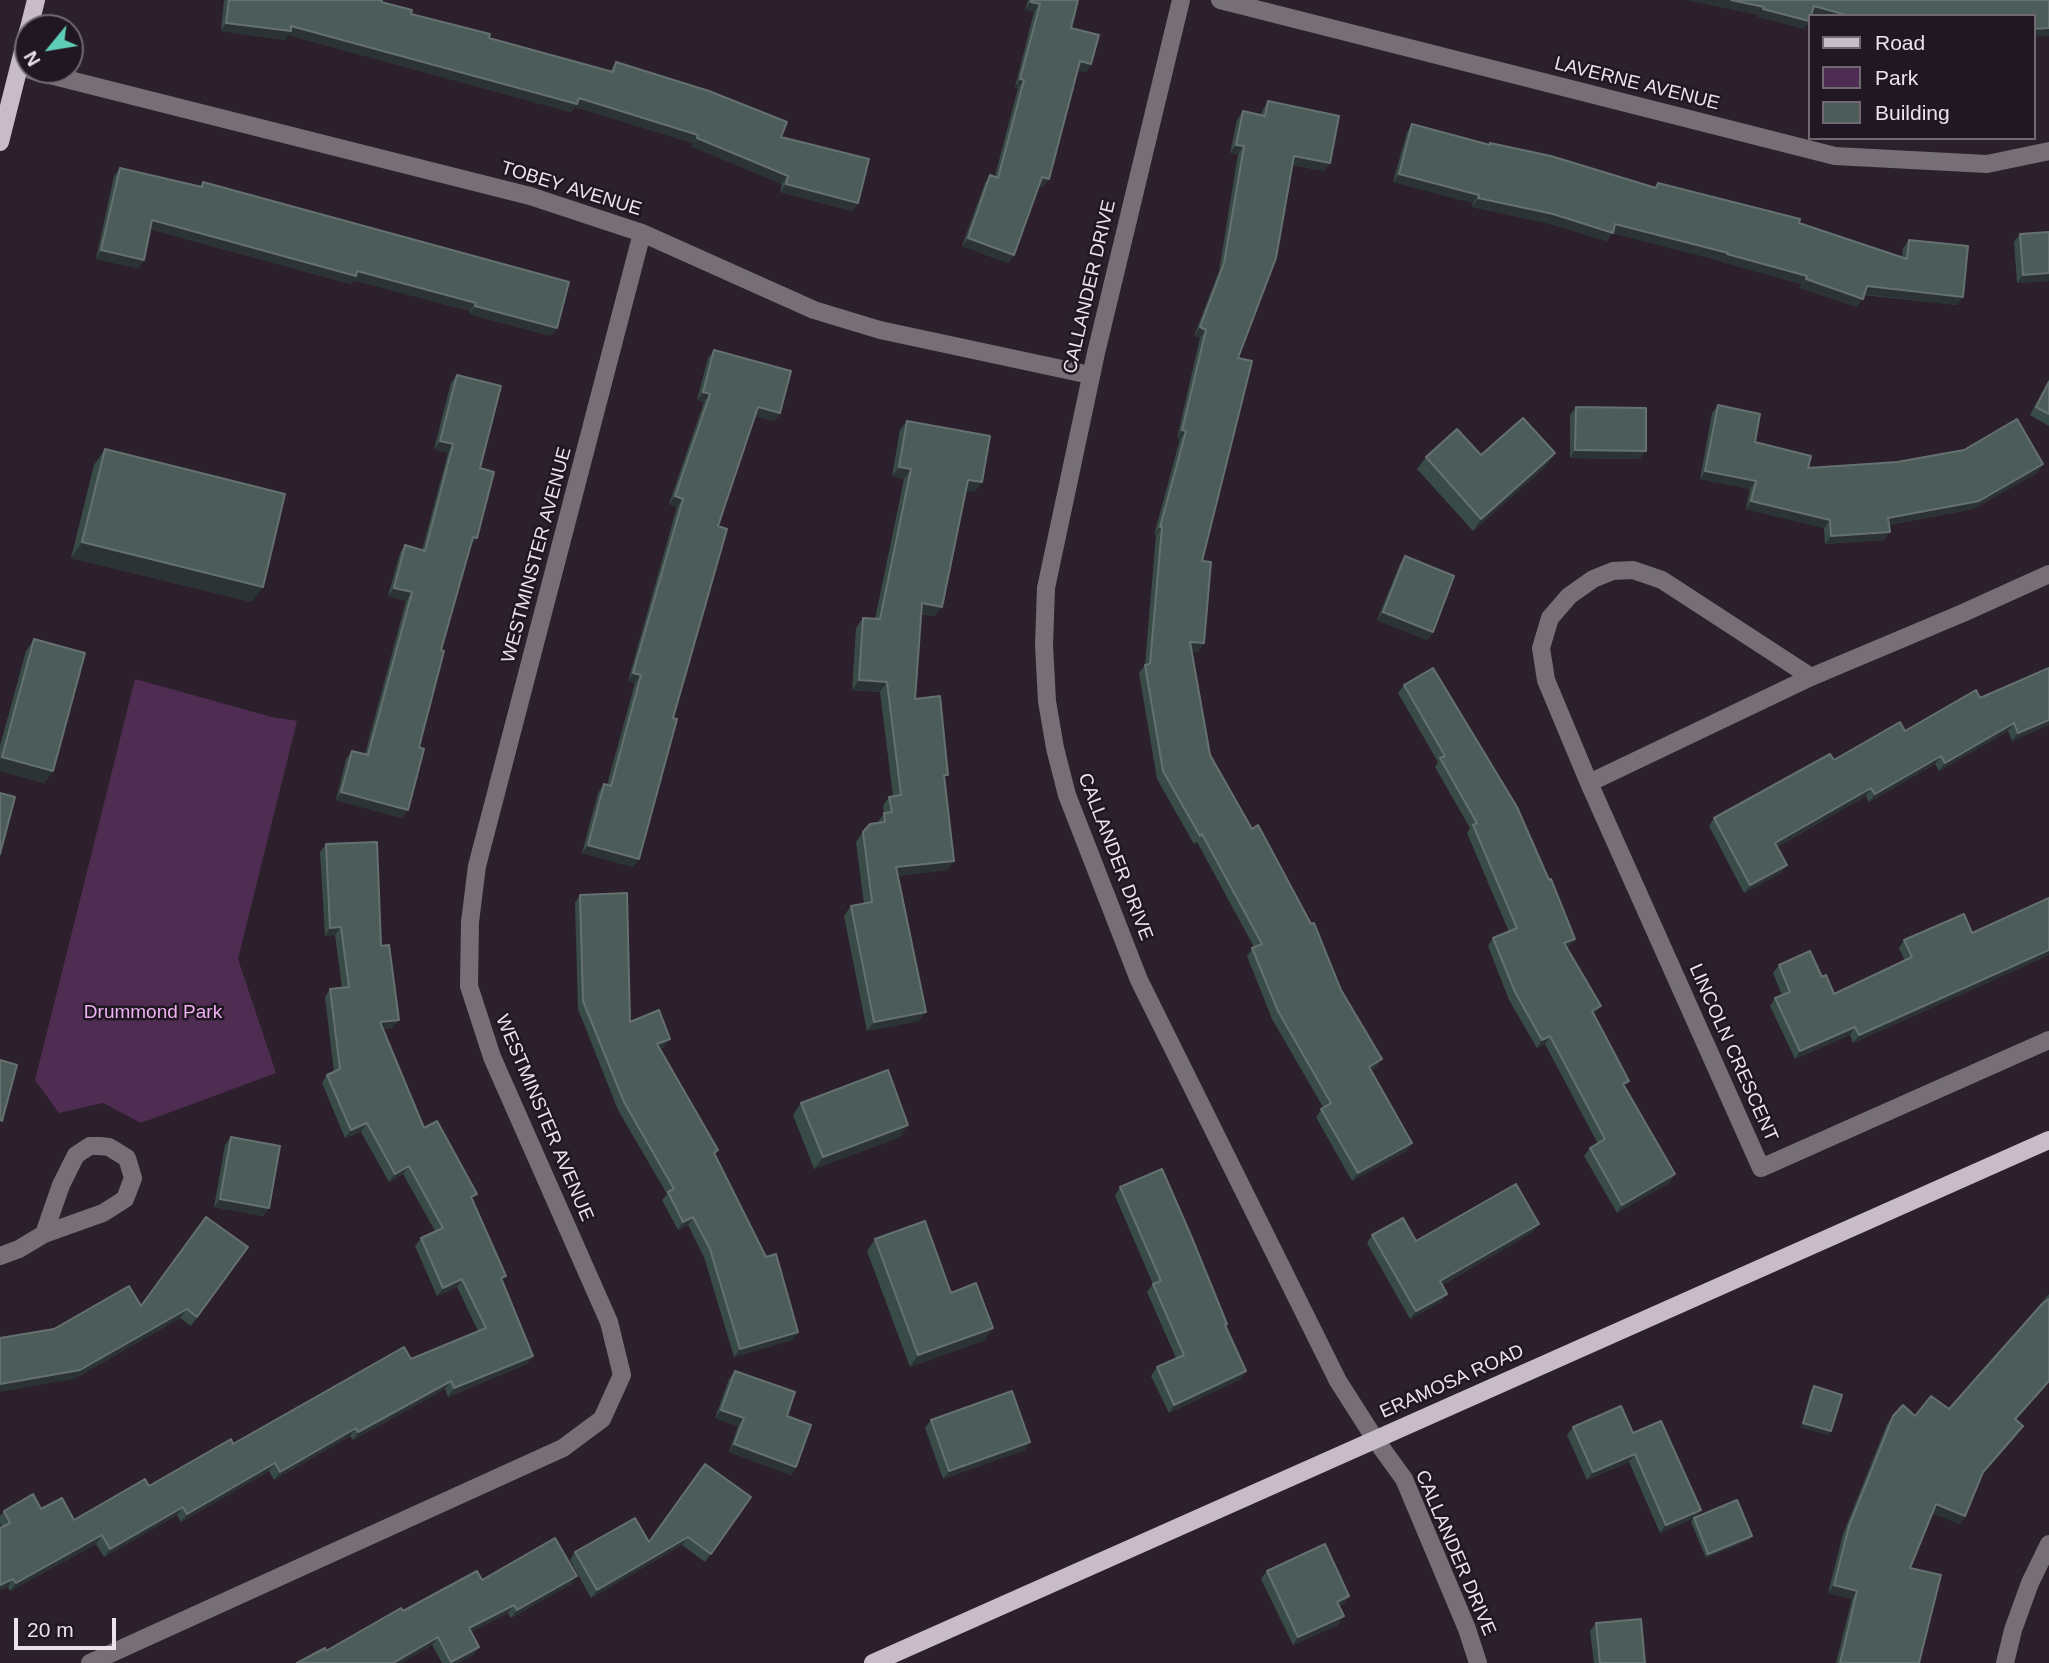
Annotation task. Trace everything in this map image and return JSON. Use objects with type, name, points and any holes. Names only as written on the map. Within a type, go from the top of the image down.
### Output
[{"type":"main road","points":[[0,142],[20,84]]},
{"type":"main road","name":"ERAMOSA ROAD","points":[[873,1663],[2049,1140]]},
{"type":"street","name":"CALLANDER DRIVE","points":[[1181,0],[1090,375],[1046,589],[1044,645],[1047,701],[1055,748],[1067,795],[1139,980],[1338,1381],[1404,1479],[1467,1629],[1478,1663]]},
{"type":"street","name":"LAVERNE AVENUE","points":[[1220,0],[1836,156],[1987,164],[2049,151]]},
{"type":"street","name":"TOBEY AVENUE","points":[[84,84],[530,196],[642,233],[814,310],[880,330],[1090,375]]},
{"type":"street","name":"WESTMINSTER AVENUE","points":[[90,1663],[563,1448],[603,1419],[622,1375],[609,1322],[492,1057],[469,986],[470,922],[477,866],[642,233]]},
{"type":"street","name":"LINCOLN CRESCENT","points":[[1811,677],[1662,580],[1633,570],[1614,571],[1593,579],[1569,596],[1550,618],[1541,648],[1546,680],[1589,783],[1761,1168],[2049,1040]]},
{"type":"street","points":[[1589,783],[1811,677],[2049,574]]},
{"type":"street","points":[[0,1256],[19,1249],[44,1234],[103,1213],[125,1199],[133,1178],[127,1158],[118,1151],[100,1146],[90,1146],[76,1155],[61,1185],[44,1234]]},
{"type":"street","points":[[2005,1663],[2013,1630],[2030,1583],[2049,1545]]},
{"type":"green space","name":"Drummond Park","points":[[135,679],[272,717],[297,721],[238,959],[276,1073],[141,1123],[103,1103],[59,1113],[35,1080]]},
{"type":"building","points":[[229,0],[382,0],[381,2],[412,10],[411,14],[490,34],[489,38],[613,72],[616,62],[709,91],[787,122],[781,137],[869,159],[858,203],[786,184],[788,176],[697,138],[698,135],[579,98],[577,104],[291,26],[291,31],[226,23]]},
{"type":"building","points":[[1031,0],[1078,0],[1071,28],[1099,35],[1091,64],[1080,61],[1049,179],[1042,177],[1014,255],[968,238],[990,175],[998,178],[1024,80],[1020,79],[1040,4]]},
{"type":"building","points":[[1731,0],[2049,0],[2049,28],[2035,29],[2035,14],[1843,14],[1814,6],[1812,14],[1808,14],[1808,21],[1763,9],[1764,7]]},
{"type":"building","points":[[1268,101],[1339,116],[1330,163],[1294,156],[1276,258],[1238,358],[1252,361],[1202,561],[1211,562],[1204,643],[1190,642],[1210,755],[1252,829],[1258,825],[1311,924],[1314,923],[1341,990],[1382,1059],[1369,1067],[1412,1143],[1358,1173],[1321,1109],[1331,1103],[1278,1011],[1252,948],[1262,944],[1202,834],[1200,836],[1163,771],[1145,665],[1150,664],[1160,527],[1186,431],[1182,430],[1206,330],[1200,327],[1224,263],[1244,146],[1236,145],[1243,111],[1265,116]]},
{"type":"building","points":[[1412,124],[1490,145],[1551,156],[1656,188],[1658,183],[1800,219],[1799,223],[1907,259],[1909,240],[1968,246],[1963,297],[1867,286],[1863,299],[1806,279],[1807,276],[1728,253],[1615,224],[1613,233],[1553,214],[1478,198],[1479,195],[1399,174]]},
{"type":"building","points":[[120,168],[202,187],[203,182],[569,282],[557,328],[357,271],[356,276],[152,220],[144,260],[101,250]]},
{"type":"building","points":[[2049,232],[2049,273],[2023,275],[2020,234]]},
{"type":"building","points":[[714,350],[791,371],[780,413],[758,407],[718,526],[727,529],[673,718],[677,719],[639,859],[588,845],[604,784],[611,786],[641,675],[633,673],[683,499],[675,496],[710,394],[703,392]]},
{"type":"building","points":[[457,375],[501,386],[480,468],[494,472],[477,538],[473,537],[441,650],[444,651],[419,747],[424,749],[408,810],[341,792],[352,751],[368,755],[412,592],[394,588],[405,545],[425,551],[453,444],[440,441]]},
{"type":"building","points":[[2049,382],[2049,414],[2036,407]]},
{"type":"building","points":[[1718,405],[1760,414],[1755,442],[1811,456],[1808,468],[1897,462],[1964,450],[2017,419],[2043,464],[1979,501],[1888,518],[1890,532],[1831,536],[1830,520],[1751,501],[1756,481],[1705,471]]},
{"type":"building","points":[[1576,407],[1646,408],[1646,451],[1575,450]]},
{"type":"building","points":[[1523,418],[1555,453],[1481,519],[1426,457],[1457,429],[1481,455]]},
{"type":"building","points":[[907,421],[990,436],[982,482],[968,480],[942,607],[922,603],[915,699],[940,696],[948,775],[944,775],[954,861],[896,867],[926,1012],[874,1022],[851,906],[872,902],[863,832],[870,824],[885,822],[884,813],[892,812],[889,797],[901,795],[887,682],[859,680],[863,618],[880,619],[911,469],[899,467]]},
{"type":"building","points":[[105,449],[285,494],[263,587],[82,542]]},
{"type":"building","points":[[1405,556],[1454,576],[1433,632],[1383,612]]},
{"type":"building","points":[[34,639],[85,653],[53,771],[2,757]]},
{"type":"building","points":[[1433,668],[1517,807],[1549,880],[1551,879],[1575,939],[1564,943],[1601,1006],[1592,1011],[1629,1081],[1623,1084],[1675,1174],[1622,1205],[1590,1148],[1605,1139],[1550,1036],[1542,1040],[1515,992],[1493,938],[1517,928],[1473,825],[1477,823],[1440,758],[1445,756],[1404,685]]},
{"type":"building","points":[[2049,668],[2049,720],[2018,733],[2014,723],[1945,763],[1941,756],[1875,794],[1871,788],[1775,843],[1787,865],[1750,885],[1714,818],[1830,754],[1834,760],[1900,722],[1905,731],[1976,690],[1980,698]]},
{"type":"building","points":[[0,793],[15,797],[0,854]]},
{"type":"building","points":[[377,842],[381,946],[389,945],[399,1020],[380,1022],[424,1128],[437,1121],[477,1194],[471,1197],[506,1276],[501,1278],[533,1356],[454,1388],[451,1381],[358,1432],[356,1428],[280,1472],[275,1463],[187,1514],[183,1507],[110,1549],[102,1535],[16,1583],[13,1579],[0,1585],[0,1528],[10,1523],[4,1511],[33,1494],[41,1509],[62,1498],[74,1520],[145,1479],[149,1486],[231,1439],[233,1444],[404,1347],[411,1359],[486,1328],[462,1279],[443,1288],[421,1238],[443,1228],[409,1166],[395,1174],[367,1123],[351,1130],[327,1075],[340,1069],[330,989],[349,987],[341,927],[330,928],[326,844]]},
{"type":"building","points":[[627,893],[630,1022],[659,1010],[670,1039],[657,1044],[718,1150],[714,1153],[766,1257],[776,1254],[798,1332],[740,1349],[710,1249],[693,1217],[683,1222],[668,1192],[674,1189],[624,1102],[583,1001],[580,895]]},
{"type":"building","points":[[2049,898],[2049,950],[1859,1035],[1855,1027],[1800,1051],[1775,998],[1790,992],[1779,965],[1810,951],[1822,977],[1826,975],[1834,994],[1912,957],[1904,940],[1964,914],[1972,933]]},
{"type":"building","points":[[0,1060],[17,1065],[2,1121],[0,1120]]},
{"type":"building","points":[[888,1070],[908,1125],[823,1157],[801,1103]]},
{"type":"building","points":[[231,1137],[280,1146],[269,1208],[220,1199]]},
{"type":"building","points":[[1162,1169],[1246,1371],[1174,1405],[1157,1367],[1184,1355],[1153,1284],[1161,1281],[1120,1187]]},
{"type":"building","points":[[1516,1184],[1539,1224],[1440,1281],[1447,1294],[1416,1311],[1372,1235],[1403,1218],[1416,1241]]},
{"type":"building","points":[[206,1217],[248,1247],[197,1317],[187,1309],[80,1370],[0,1384],[0,1338],[54,1329],[129,1286],[141,1306]]},
{"type":"building","points":[[925,1221],[951,1293],[976,1283],[993,1328],[918,1355],[875,1239]]},
{"type":"building","points":[[2049,1299],[2049,1381],[2015,1419],[2023,1426],[1983,1472],[1965,1516],[1936,1504],[1910,1568],[1941,1575],[1919,1663],[1840,1663],[1857,1591],[1834,1585],[1849,1526],[1893,1416],[1903,1405],[1915,1416],[1931,1396],[1949,1409]]},
{"type":"building","points":[[735,1371],[795,1392],[787,1416],[811,1425],[796,1467],[734,1444],[744,1418],[721,1410]]},
{"type":"building","points":[[1814,1386],[1842,1395],[1831,1431],[1803,1423]]},
{"type":"building","points":[[1012,1391],[1030,1442],[949,1471],[931,1420]]},
{"type":"building","points":[[1621,1406],[1633,1433],[1661,1421],[1701,1510],[1666,1525],[1635,1454],[1593,1472],[1573,1427]]},
{"type":"building","points":[[705,1464],[751,1497],[711,1554],[688,1537],[597,1590],[575,1552],[635,1518],[649,1542]]},
{"type":"building","points":[[1737,1500],[1752,1536],[1708,1554],[1694,1518]]},
{"type":"building","points":[[555,1538],[577,1576],[517,1610],[514,1605],[469,1628],[479,1647],[451,1662],[438,1637],[393,1663],[297,1663],[325,1648],[326,1651],[401,1608],[403,1611],[477,1571],[482,1580]]},
{"type":"building","points":[[1325,1544],[1349,1596],[1337,1602],[1344,1616],[1298,1637],[1267,1571]]},
{"type":"building","points":[[1641,1619],[1645,1663],[1600,1663],[1596,1623]]}]
